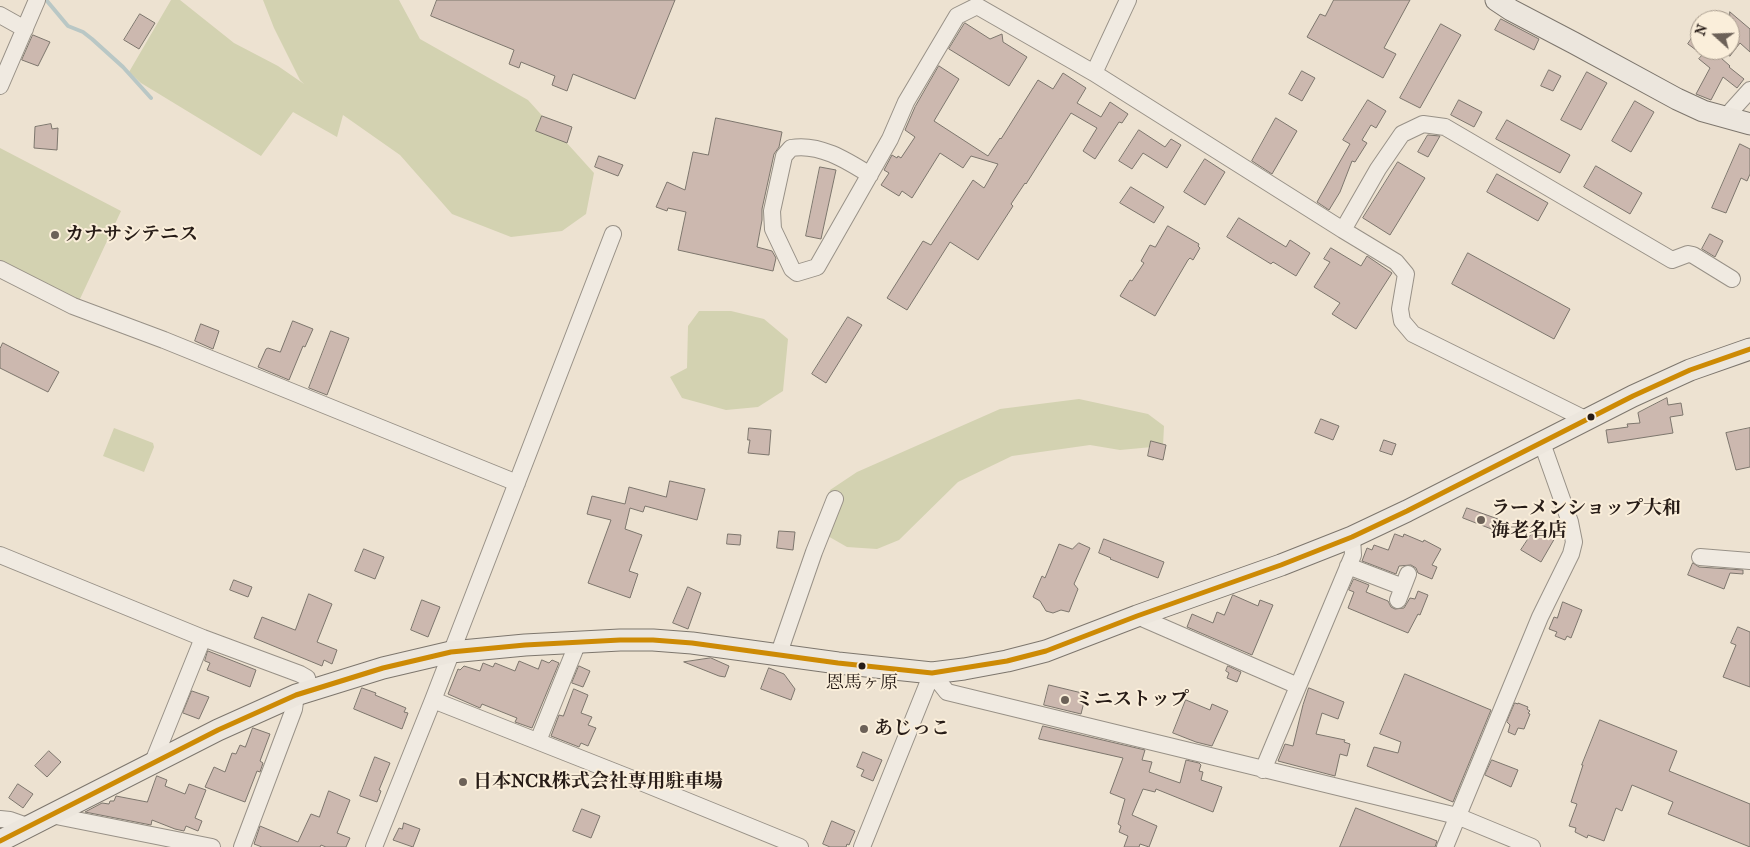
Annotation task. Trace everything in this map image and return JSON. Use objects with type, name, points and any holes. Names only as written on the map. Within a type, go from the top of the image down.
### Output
[{"type":"main road","points":[[1496,0],[1511,10],[1677,99],[1703,111],[1750,124]]},
{"type":"main road","points":[[0,841],[153,762],[304,688],[451,652],[525,645],[652,640],[692,643],[778,656],[932,673],[1007,661],[1046,651],[1137,616],[1282,565],[1352,537],[1633,396],[1690,370],[1750,349]]},
{"type":"street","points":[[0,86],[3,71],[25,29],[37,0]]},
{"type":"street","points":[[1094,73],[1128,0]]},
{"type":"street","points":[[870,174],[842,158],[805,146],[791,148],[784,156],[772,211],[773,229],[792,269],[797,273],[817,267],[890,139],[906,102],[957,16],[977,6],[1094,73],[1396,262],[1406,274],[1400,309],[1402,321],[1413,334],[1587,420]]},
{"type":"street","points":[[0,15],[25,29]]},
{"type":"street","points":[[1728,118],[1732,110],[1750,90]]},
{"type":"street","points":[[1343,230],[1378,169],[1402,134],[1423,124],[1445,128],[1672,260],[1688,254],[1692,255],[1732,279]]},
{"type":"street","points":[[374,847],[433,700],[613,234]]},
{"type":"street","points":[[0,269],[73,306],[164,340],[517,483]]},
{"type":"street","points":[[1446,847],[1457,816],[1549,596],[1571,554],[1574,542],[1570,522],[1542,443]]},
{"type":"street","points":[[778,656],[814,552],[835,499]]},
{"type":"street","points":[[1263,770],[1353,556],[1352,537]]},
{"type":"street","points":[[0,555],[203,638],[304,688],[294,709],[242,847]]},
{"type":"street","points":[[1700,556],[1750,560]]},
{"type":"street","points":[[1348,566],[1403,587]]},
{"type":"street","points":[[1137,616],[1298,686]]},
{"type":"street","points":[[153,762],[203,638]]},
{"type":"street","points":[[538,741],[578,642]]},
{"type":"street","points":[[862,847],[932,673],[947,692],[1457,816],[1532,847]]},
{"type":"street","points":[[433,700],[800,847]]},
{"type":"street","points":[[51,815],[212,847]]},
{"type":"street","points":[[0,819],[10,820],[27,826]]},
{"type":"green space","points":[[171,0],[180,0],[234,43],[278,66],[304,84],[300,80],[274,28],[263,0],[399,0],[420,39],[528,100],[594,173],[586,214],[562,231],[511,237],[452,214],[400,155],[343,115],[337,137],[293,112],[261,156],[141,83],[129,72]]},
{"type":"green space","name":"カナサシテニス","points":[[0,148],[121,211],[79,301],[0,260]]},
{"type":"green space","points":[[699,311],[731,311],[764,319],[788,339],[783,391],[758,407],[726,410],[682,398],[670,377],[687,368],[688,326]]},
{"type":"green space","points":[[1079,399],[1148,414],[1164,426],[1163,446],[1120,450],[1090,445],[1012,456],[958,482],[899,540],[877,549],[847,547],[819,531],[830,490],[857,472],[1000,409]]},
{"type":"green space","points":[[114,428],[153,443],[154,447],[144,472],[103,456]]},
{"type":"building","points":[[437,0],[675,0],[635,99],[573,74],[567,91],[552,85],[555,76],[521,62],[519,68],[509,64],[514,50],[431,16]]},
{"type":"building","points":[[1334,0],[1410,0],[1384,48],[1396,54],[1383,78],[1307,37],[1320,14],[1325,16]]},
{"type":"building","points":[[140,14],[155,23],[139,49],[124,40]]},
{"type":"building","points":[[1501,19],[1539,39],[1534,50],[1495,30]]},
{"type":"building","points":[[1740,20],[1750,29],[1750,52],[1740,43]]},
{"type":"building","points":[[965,23],[990,39],[1002,34],[1003,42],[1027,57],[1009,86],[949,49]]},
{"type":"building","points":[[1441,24],[1461,35],[1420,108],[1400,98]]},
{"type":"building","points":[[33,35],[50,42],[38,66],[22,60]]},
{"type":"building","points":[[1700,60],[1723,60],[1744,79],[1737,88],[1723,77],[1711,100],[1696,94],[1710,68]]},
{"type":"building","points":[[939,66],[959,79],[934,121],[988,156],[1001,139],[1038,80],[1053,89],[1063,73],[1086,88],[1077,103],[1101,117],[1110,102],[1128,114],[1122,123],[1119,122],[1095,159],[1083,151],[1097,128],[1071,113],[1026,184],[1011,204],[1013,206],[978,260],[950,242],[907,310],[887,298],[923,241],[931,245],[973,180],[984,188],[998,164],[971,156],[963,168],[940,153],[912,198],[902,191],[899,196],[881,185],[889,173],[884,170],[892,155],[901,158],[915,137],[905,130],[915,107]]},
{"type":"building","points":[[1549,70],[1561,76],[1553,91],[1541,86]]},
{"type":"building","points":[[1302,71],[1315,78],[1302,101],[1289,94]]},
{"type":"building","points":[[1587,72],[1607,83],[1581,130],[1561,120]]},
{"type":"building","points":[[1368,100],[1386,111],[1376,128],[1371,125],[1362,140],[1367,143],[1355,162],[1352,161],[1340,192],[1329,210],[1317,202],[1350,144],[1343,140]]},
{"type":"building","points":[[1459,100],[1482,112],[1474,127],[1451,115]]},
{"type":"building","points":[[1635,101],[1654,112],[1631,152],[1612,141]]},
{"type":"building","points":[[542,116],[572,127],[567,143],[536,131]]},
{"type":"building","points":[[716,118],[782,132],[779,147],[774,154],[762,209],[757,247],[772,251],[776,258],[773,271],[678,250],[686,212],[668,208],[667,211],[656,207],[667,182],[685,190],[693,152],[708,155]]},
{"type":"building","points":[[1276,118],[1297,131],[1272,174],[1252,161]]},
{"type":"building","points":[[1507,120],[1570,155],[1560,173],[1496,139]]},
{"type":"building","points":[[51,124],[52,129],[58,128],[57,150],[34,148],[35,127]]},
{"type":"building","points":[[1139,130],[1165,147],[1171,139],[1181,145],[1167,168],[1143,153],[1132,169],[1119,161]]},
{"type":"building","points":[[1428,135],[1440,136],[1428,157],[1418,152]]},
{"type":"building","points":[[1740,144],[1750,149],[1750,174],[1747,181],[1741,178],[1726,213],[1712,208]]},
{"type":"building","points":[[599,156],[623,165],[618,176],[595,167]]},
{"type":"building","points":[[1205,159],[1225,172],[1205,205],[1184,192]]},
{"type":"building","points":[[1398,162],[1425,178],[1390,235],[1363,218]]},
{"type":"building","points":[[1596,166],[1642,193],[1630,214],[1584,187]]},
{"type":"building","points":[[820,167],[836,170],[821,239],[806,236]]},
{"type":"building","points":[[1497,174],[1548,203],[1538,221],[1487,192]]},
{"type":"building","points":[[1131,187],[1164,207],[1154,223],[1120,203]]},
{"type":"building","points":[[1239,218],[1286,247],[1290,240],[1310,253],[1296,276],[1273,262],[1271,264],[1227,237]]},
{"type":"building","points":[[1168,226],[1199,244],[1200,248],[1193,260],[1190,258],[1188,260],[1155,316],[1120,296],[1144,263],[1141,261],[1150,245],[1155,247]]},
{"type":"building","points":[[1710,234],[1723,241],[1715,257],[1702,249]]},
{"type":"building","points":[[1331,248],[1361,266],[1367,256],[1392,273],[1356,329],[1332,314],[1340,303],[1314,287],[1330,262],[1324,259]]},
{"type":"building","points":[[1468,253],[1570,309],[1554,339],[1452,284]]},
{"type":"building","points":[[848,317],[862,325],[826,383],[812,374]]},
{"type":"building","points":[[293,321],[313,329],[305,347],[303,346],[289,380],[258,367],[266,349],[280,352]]},
{"type":"building","points":[[201,324],[219,331],[213,349],[195,341]]},
{"type":"building","points":[[331,331],[349,338],[327,395],[309,388]]},
{"type":"building","points":[[3,343],[59,372],[48,392],[0,368],[0,349]]},
{"type":"building","points":[[1667,398],[1668,405],[1681,403],[1683,415],[1670,417],[1673,433],[1608,443],[1606,430],[1628,427],[1627,424],[1640,423],[1638,413]]},
{"type":"building","points":[[1321,419],[1339,426],[1333,440],[1315,433]]},
{"type":"building","points":[[749,428],[771,430],[769,455],[748,453]]},
{"type":"building","points":[[1750,428],[1750,467],[1736,470],[1726,433]]},
{"type":"building","points":[[1384,440],[1396,444],[1392,455],[1380,451]]},
{"type":"building","points":[[1151,441],[1166,445],[1163,460],[1148,456]]},
{"type":"building","points":[[670,481],[705,489],[697,520],[645,506],[643,512],[630,508],[625,529],[642,535],[629,571],[638,574],[630,598],[588,583],[611,520],[587,514],[592,496],[625,504],[629,487],[666,497]]},
{"type":"building","points":[[1467,508],[1498,519],[1494,530],[1463,518]]},
{"type":"building","points":[[1537,526],[1556,536],[1541,562],[1521,550]]},
{"type":"building","points":[[779,531],[795,532],[793,550],[777,548]]},
{"type":"building","points":[[728,534],[741,535],[740,545],[727,544]]},
{"type":"building","points":[[1395,534],[1403,537],[1404,534],[1423,542],[1424,540],[1441,549],[1432,565],[1437,567],[1432,579],[1418,573],[1416,568],[1411,565],[1399,566],[1396,574],[1362,561],[1367,548],[1372,550],[1374,545],[1388,550]]},
{"type":"building","points":[[1104,539],[1164,562],[1158,578],[1099,553]]},
{"type":"building","points":[[1079,543],[1090,548],[1074,584],[1078,589],[1069,612],[1061,610],[1053,613],[1046,611],[1040,601],[1033,597],[1042,576],[1045,578],[1059,544],[1072,549]]},
{"type":"building","points":[[364,549],[384,557],[375,579],[355,571]]},
{"type":"building","points":[[1693,563],[1699,567],[1743,570],[1743,574],[1730,573],[1724,589],[1688,575]]},
{"type":"building","points":[[1354,579],[1369,585],[1366,592],[1388,601],[1391,607],[1395,609],[1404,608],[1410,598],[1415,599],[1418,591],[1428,595],[1420,615],[1418,614],[1408,633],[1348,608],[1354,592],[1349,590]]},
{"type":"building","points":[[234,580],[252,587],[248,597],[230,590]]},
{"type":"building","points":[[688,587],[701,593],[688,629],[673,623]]},
{"type":"building","points":[[309,594],[332,604],[317,642],[337,650],[332,664],[324,660],[322,666],[254,638],[262,617],[295,630]]},
{"type":"building","points":[[1233,595],[1258,606],[1260,600],[1273,605],[1252,655],[1187,627],[1192,614],[1213,623],[1217,612],[1224,615]]},
{"type":"building","points":[[422,600],[440,607],[428,637],[411,630]]},
{"type":"building","points":[[1563,602],[1582,610],[1571,638],[1567,636],[1565,640],[1555,636],[1557,632],[1549,629],[1554,617],[1557,618]]},
{"type":"building","points":[[1738,627],[1750,632],[1750,687],[1723,677],[1736,645],[1731,643]]},
{"type":"building","points":[[208,651],[256,670],[250,687],[207,670],[210,663],[205,661]]},
{"type":"building","points":[[711,658],[729,666],[725,677],[684,662]]},
{"type":"building","points":[[542,660],[549,663],[552,660],[559,663],[532,728],[515,722],[517,718],[482,704],[480,708],[448,694],[458,669],[460,670],[464,666],[480,671],[483,663],[493,667],[495,663],[515,671],[519,661],[538,669]]},
{"type":"building","points":[[579,666],[590,671],[583,687],[572,683]]},
{"type":"building","points":[[1228,666],[1241,672],[1237,682],[1227,678],[1229,673],[1226,671]]},
{"type":"building","points":[[769,668],[784,674],[795,689],[791,700],[761,689]]},
{"type":"building","points":[[1405,674],[1491,710],[1453,802],[1367,766],[1374,747],[1398,753],[1401,742],[1380,734]]},
{"type":"building","name":"ミニストップ","points":[[1049,685],[1086,694],[1081,714],[1044,705]]},
{"type":"building","points":[[362,688],[406,708],[404,712],[408,713],[402,729],[354,709]]},
{"type":"building","points":[[1309,688],[1344,702],[1338,719],[1322,713],[1316,734],[1345,740],[1344,742],[1350,744],[1347,756],[1340,754],[1335,776],[1278,761],[1285,744],[1293,746]]},
{"type":"building","points":[[574,689],[588,695],[581,713],[592,717],[588,725],[596,728],[588,746],[581,743],[579,747],[551,736],[559,715],[563,716]]},
{"type":"building","points":[[192,691],[209,697],[199,719],[183,713]]},
{"type":"building","points":[[1186,700],[1210,710],[1212,704],[1228,711],[1212,746],[1173,733]]},
{"type":"building","points":[[1515,703],[1528,707],[1527,709],[1530,711],[1528,713],[1530,714],[1524,729],[1518,728],[1515,735],[1508,732],[1510,725],[1507,722]]},
{"type":"building","points":[[1600,720],[1677,751],[1669,771],[1750,804],[1750,847],[1668,814],[1673,802],[1632,785],[1622,811],[1616,808],[1604,841],[1588,835],[1587,838],[1575,832],[1576,828],[1569,826],[1577,804],[1571,802],[1582,765]]},
{"type":"building","points":[[1043,726],[1145,750],[1142,760],[1152,762],[1149,772],[1180,783],[1186,760],[1199,763],[1201,765],[1199,771],[1203,772],[1201,780],[1222,787],[1213,812],[1156,789],[1155,792],[1143,789],[1132,815],[1157,826],[1149,847],[1140,844],[1139,847],[1124,847],[1128,836],[1119,832],[1121,826],[1118,824],[1125,799],[1110,793],[1123,758],[1039,739]]},
{"type":"building","points":[[253,728],[270,734],[260,761],[263,763],[260,772],[257,771],[245,802],[205,787],[214,767],[225,772],[232,753],[236,754],[240,745],[245,747]]},
{"type":"building","points":[[49,751],[61,762],[47,777],[35,766]]},
{"type":"building","points":[[863,752],[882,760],[873,781],[861,776],[864,770],[857,767]]},
{"type":"building","points":[[375,757],[390,763],[379,790],[381,791],[377,802],[360,796]]},
{"type":"building","points":[[1492,760],[1518,770],[1511,787],[1485,775]]},
{"type":"building","points":[[157,776],[167,780],[165,786],[185,794],[189,784],[206,790],[195,818],[202,821],[198,831],[186,826],[184,831],[175,829],[152,820],[151,825],[85,812],[102,803],[109,804],[110,801],[114,801],[116,796],[147,802]]},
{"type":"building","points":[[18,784],[33,794],[23,808],[9,798]]},
{"type":"building","points":[[329,791],[350,800],[337,833],[350,838],[346,847],[326,847],[321,845],[320,847],[262,847],[254,844],[260,826],[298,842],[311,814],[319,817]]},
{"type":"building","points":[[1356,808],[1437,841],[1435,847],[1340,847]]},
{"type":"building","points":[[582,809],[600,816],[591,838],[573,831]]},
{"type":"building","points":[[832,821],[855,831],[849,845],[847,844],[846,847],[830,847],[823,844]]},
{"type":"building","points":[[404,823],[420,829],[413,847],[393,840],[399,828],[402,829]]},
{"type":"waterway","points":[[47,1],[68,26],[83,32],[92,39],[123,67],[151,98]]},
{"type":"transit line","points":[[0,841],[218,730],[296,695],[383,668],[451,652],[525,645],[653,640],[692,643],[838,663],[932,673],[1007,661],[1046,651],[1352,537],[1633,396],[1690,370],[1750,349]]},
{"type":"place","name":"カナサシテニス","points":[[55,235]]},
{"type":"place","name":"ラーメンショップ大和 海老名店","points":[[1481,520]]},
{"type":"place","name":"恩馬ヶ原","points":[[862,666]]},
{"type":"place","name":"ミニストップ","points":[[1065,700]]},
{"type":"place","name":"あじっこ","points":[[864,729]]},
{"type":"place","name":"日本NCR株式会社専用駐車場","points":[[463,782]]}]
